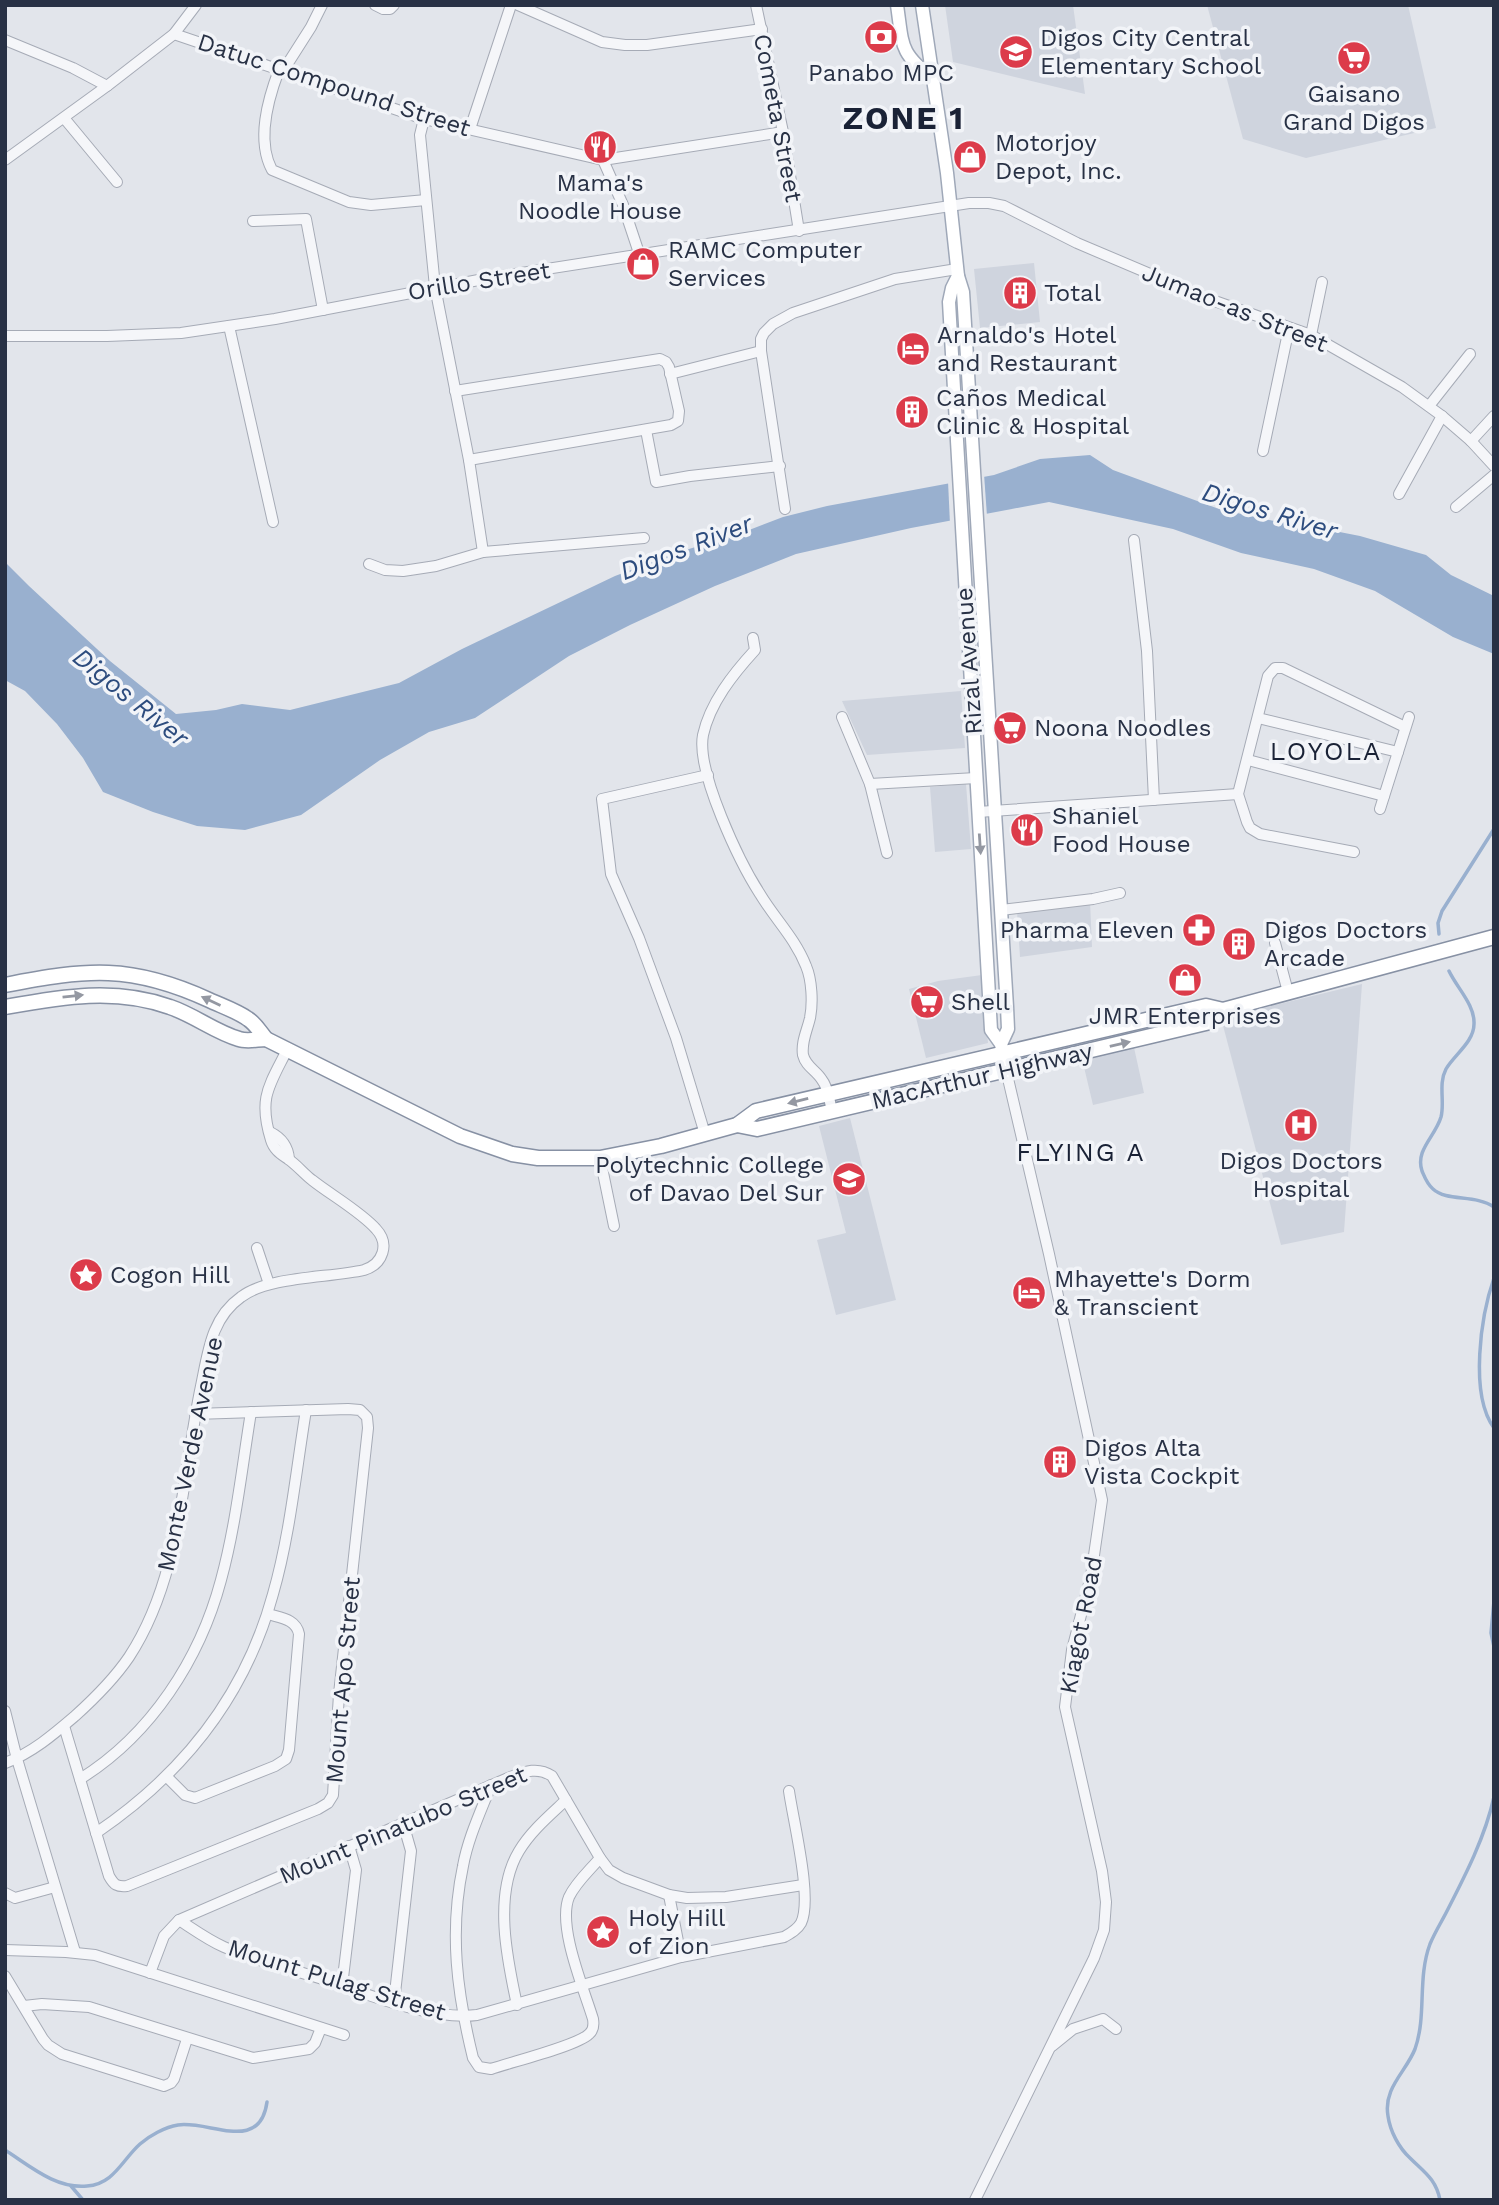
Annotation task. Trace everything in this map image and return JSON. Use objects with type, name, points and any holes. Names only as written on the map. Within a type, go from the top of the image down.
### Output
[{"type":"highway","name":"MacArthur Highway","points":[[737,1125],[757,1129],[1210,1022],[1223,1010],[1494,937]]},
{"type":"highway","name":"MacArthur Highway","points":[[5,985],[79,972],[124,973],[151,977],[183,987],[250,1020],[266,1039],[460,1136],[490,1147],[538,1158],[565,1159],[600,1158],[652,1148],[737,1125],[756,1111],[1002,1049],[1206,1006],[1223,1010]]},
{"type":"highway","name":"MacArthur Highway","points":[[5,1007],[74,995],[121,996],[172,1007],[241,1040],[266,1039]]},
{"type":"main road","points":[[897,5],[906,54],[913,64],[933,79]]},
{"type":"main road","name":"Rizal Avenue","points":[[922,5],[958,273],[963,292],[1008,1029],[1002,1049]]},
{"type":"main road","name":"Rizal Avenue","points":[[958,273],[948,302],[956,461],[991,1030],[1002,1049],[1006,1070]]},
{"type":"main road","points":[[959,500],[976,500]]},
{"type":"street","points":[[322,5],[311,27],[281,70],[266,113],[267,162],[272,170],[349,202],[371,205],[426,201]]},
{"type":"street","points":[[376,5],[383,9],[390,9],[394,5]]},
{"type":"street","points":[[470,129],[511,5]]},
{"type":"street","points":[[518,5],[602,42],[625,45],[647,45],[762,29]]},
{"type":"street","name":"Cometa Street","points":[[756,5],[783,132],[799,231]]},
{"type":"street","points":[[5,160],[174,34],[195,6]]},
{"type":"street","name":"Datuc Compound Street","points":[[174,34],[424,119],[603,160],[783,132]]},
{"type":"street","points":[[5,40],[73,68],[107,86]]},
{"type":"street","points":[[64,118],[117,182]]},
{"type":"street","points":[[424,119],[420,135],[435,287],[484,552]]},
{"type":"street","points":[[603,160],[623,205],[640,256]]},
{"type":"street","name":"Jumao-as Street","points":[[951,206],[978,202],[1004,206],[1077,243],[1178,286],[1311,335],[1378,371],[1429,406],[1471,441],[1494,466]]},
{"type":"street","name":"Orillo Street","points":[[5,336],[181,333],[323,310],[435,287],[951,206]]},
{"type":"street","points":[[253,220],[306,219],[323,310]]},
{"type":"street","points":[[785,509],[761,351],[764,333],[773,324],[793,313],[895,279],[958,273]]},
{"type":"street","points":[[1311,335],[1322,282]]},
{"type":"street","points":[[229,326],[273,522]]},
{"type":"street","points":[[1264,451],[1289,328]]},
{"type":"street","points":[[670,374],[761,351]]},
{"type":"street","points":[[1429,406],[1470,354]]},
{"type":"street","points":[[455,391],[660,359],[667,363],[679,418],[673,424],[646,430],[469,460]]},
{"type":"street","points":[[1399,494],[1442,416]]},
{"type":"street","points":[[1471,441],[1494,416]]},
{"type":"street","points":[[646,430],[656,482],[780,466]]},
{"type":"street","points":[[1456,508],[1494,475]]},
{"type":"street","points":[[369,564],[385,570],[403,570],[436,566],[484,552],[644,538]]},
{"type":"street","points":[[1134,540],[1147,651],[1154,800]]},
{"type":"street","points":[[753,638],[755,650],[718,697],[707,720],[702,738],[703,757],[724,822],[742,861],[760,895],[797,947],[807,969],[811,992],[810,1016],[803,1039],[803,1056],[806,1063],[825,1082],[832,1110]]},
{"type":"street","points":[[1354,852],[1257,833],[1247,822],[1238,794],[1268,676],[1272,670],[1280,667],[1407,722],[1380,809]]},
{"type":"street","points":[[842,718],[870,784],[887,853]]},
{"type":"street","points":[[1258,718],[1398,752]]},
{"type":"street","points":[[1248,760],[1384,796]]},
{"type":"street","points":[[705,1134],[676,1038],[639,938],[611,874],[602,799],[708,775]]},
{"type":"street","points":[[870,784],[976,778]]},
{"type":"street","points":[[978,812],[1238,794]]},
{"type":"street","points":[[1001,909],[1093,899],[1120,893]]},
{"type":"street","points":[[1275,943],[1288,992]]},
{"type":"street","name":"Monte Verde Avenue","points":[[5,1763],[17,1759],[64,1726],[108,1683],[129,1657],[153,1611],[170,1555],[211,1340],[224,1313],[249,1291],[269,1284],[365,1270],[381,1259],[384,1247],[382,1236],[373,1225],[310,1179],[281,1155],[271,1142],[265,1098],[287,1049]]},
{"type":"street","name":"Kiagot Road","points":[[975,2200],[1094,1958],[1104,1930],[1105,1902],[1102,1871],[1065,1707],[1072,1650],[1091,1576],[1102,1500],[1006,1070]]},
{"type":"street","points":[[600,1158],[614,1226]]},
{"type":"street","points":[[257,1248],[269,1284]]},
{"type":"street","name":"Mount Apo Street","points":[[64,1726],[112,1881],[120,1887],[318,1810],[331,1800],[334,1790],[339,1694],[368,1422],[364,1413],[355,1409],[195,1414]]},
{"type":"street","points":[[96,1833],[139,1802],[167,1777],[205,1735],[235,1689],[268,1614],[284,1548],[306,1410]]},
{"type":"street","points":[[80,1779],[116,1752],[153,1714],[185,1668],[198,1643],[225,1567],[251,1412]]},
{"type":"street","points":[[167,1777],[186,1795],[199,1798],[286,1759],[299,1634],[293,1623],[268,1614]]},
{"type":"street","points":[[5,1711],[75,1952]]},
{"type":"street","name":"Mount Pinatubo Street","points":[[178,1920],[491,1785],[526,1771],[542,1770],[552,1776],[600,1858],[615,1875],[669,1895],[705,1899],[803,1885]]},
{"type":"street","points":[[491,1785],[463,1864],[458,1895],[456,1958],[463,2017],[473,2058],[480,2067],[491,2068],[572,2043],[592,2031],[593,2019],[567,1934],[566,1910],[572,1891],[600,1858]]},
{"type":"street","name":"Mount Pulag Street","points":[[178,1920],[230,1950],[394,2002],[463,2017],[517,2005],[681,1957],[784,1937],[794,1931],[801,1923],[805,1903],[789,1791]]},
{"type":"street","points":[[517,2005],[508,1962],[506,1931],[505,1892],[510,1870],[518,1852],[534,1830],[566,1800]]},
{"type":"street","points":[[394,2002],[411,1851],[403,1823]]},
{"type":"street","points":[[342,1986],[356,1870],[349,1846]]},
{"type":"street","points":[[5,1893],[20,1897],[55,1887]]},
{"type":"street","points":[[669,1895],[681,1957]]},
{"type":"street","points":[[150,1973],[164,1936],[178,1920]]},
{"type":"street","points":[[5,1950],[95,1955],[344,2035]]},
{"type":"street","points":[[5,1976],[43,2039],[62,2054],[160,2085],[168,2085],[174,2079],[187,2039]]},
{"type":"street","points":[[24,2006],[78,2005],[258,2059],[309,2049],[315,2043],[321,2028]]},
{"type":"street","points":[[1048,2049],[1073,2029],[1103,2019],[1116,2029]]},
{"type":"shaded area","name":"Digos City Central Elementary School","points":[[945,5],[1073,5],[1085,94],[953,62]]},
{"type":"shaded area","points":[[1207,5],[1408,5],[1436,128],[1306,158],[1243,139]]},
{"type":"shaded area","points":[[1034,263],[1040,322],[980,328],[974,269]]},
{"type":"shaded area","points":[[961,691],[965,748],[867,755],[842,701]]},
{"type":"shaded area","points":[[966,784],[971,849],[935,852],[930,787]]},
{"type":"shaded area","points":[[1090,901],[1092,947],[1020,957],[1017,911]]},
{"type":"shaded area","points":[[982,975],[988,1043],[926,1058],[909,989],[938,981]]},
{"type":"shaded area","name":"Digos Doctors Hospital","points":[[1362,984],[1344,1232],[1281,1245],[1221,1018]]},
{"type":"shaded area","points":[[1133,1043],[1144,1093],[1093,1105],[1084,1067],[1072,1056]]},
{"type":"shaded area","name":"Polytechnic College of Davao Del Sur","points":[[850,1118],[896,1300],[836,1315],[817,1240],[846,1233],[819,1126]]},
{"type":"water","name":"Digos River","points":[[1090,455],[1113,470],[1219,509],[1360,536],[1426,555],[1451,575],[1494,596],[1494,654],[1453,637],[1375,591],[1314,569],[1241,553],[1173,529],[1049,502],[911,528],[796,554],[715,586],[569,656],[475,718],[429,732],[380,760],[301,815],[245,830],[197,826],[103,792],[83,758],[57,724],[25,691],[5,680],[5,562],[110,661],[176,714],[242,704],[290,710],[399,683],[462,649],[615,576],[783,517],[827,506],[994,475],[1040,459]]},
{"type":"pier","points":[[984,474],[987,516],[950,524],[948,481]]},
{"type":"waterway","points":[[1439,934],[1438,923],[1442,911],[1494,829]]},
{"type":"waterway","points":[[1449,971],[1472,1010],[1474,1024],[1471,1037],[1446,1069],[1442,1087],[1441,1117],[1423,1150],[1422,1171],[1428,1183],[1439,1193],[1494,1207]]},
{"type":"waterway","points":[[1494,1278],[1485,1312],[1480,1354],[1482,1395],[1486,1413],[1494,1428]]},
{"type":"waterway","points":[[1494,1601],[1491,1633],[1494,1647]]},
{"type":"waterway","points":[[1440,2200],[1432,2181],[1406,2154],[1396,2139],[1389,2122],[1387,2106],[1392,2089],[1411,2057],[1419,2036],[1424,1970],[1430,1944],[1474,1855],[1494,1797]]},
{"type":"waterway","points":[[5,2150],[54,2180],[87,2186],[111,2176],[140,2144],[163,2130],[178,2125],[190,2125],[244,2131],[255,2127],[262,2118],[267,2102]]},
{"type":"waterway","points":[[71,2186],[83,2200]]},
{"type":"place","name":"Panabo MPC","points":[[881,37]]},
{"type":"place","name":"Digos City Central Elementary School","points":[[1016,52]]},
{"type":"place","name":"Gaisano Grand Digos","points":[[1354,58]]},
{"type":"place","name":"Mama's Noodle House","points":[[600,147]]},
{"type":"place","name":"Motorjoy Depot, Inc.","points":[[970,157]]},
{"type":"place","name":"RAMC Computer Services","points":[[643,264]]},
{"type":"place","name":"Total","points":[[1020,293]]},
{"type":"place","name":"Arnaldo's Hotel and Restaurant","points":[[913,349]]},
{"type":"place","name":"Caños Medical Clinic & Hospital","points":[[912,412]]},
{"type":"place","name":"Noona Noodles","points":[[1010,728]]},
{"type":"place","name":"Shaniel Food House","points":[[1027,830]]},
{"type":"place","name":"Pharma Eleven","points":[[1199,930]]},
{"type":"place","name":"Digos Doctors Arcade","points":[[1239,944]]},
{"type":"place","name":"JMR Enterprises","points":[[1185,980]]},
{"type":"place","name":"Shell","points":[[927,1002]]},
{"type":"place","name":"Digos Doctors Hospital","points":[[1301,1125]]},
{"type":"place","name":"Polytechnic College of Davao Del Sur","points":[[849,1179]]},
{"type":"place","name":"Cogon Hill","points":[[86,1275]]},
{"type":"place","name":"Mhayette's Dorm & Transcient","points":[[1029,1293]]},
{"type":"place","name":"Digos Alta Vista Cockpit","points":[[1060,1462]]},
{"type":"place","name":"Holy Hill of Zion","points":[[603,1932]]},
{"type":"district","name":"ZONE 1","points":[[904,118]]},
{"type":"district","name":"LOYOLA","points":[[1326,751]]},
{"type":"district","name":"FLYING A","points":[[1081,1152]]}]
